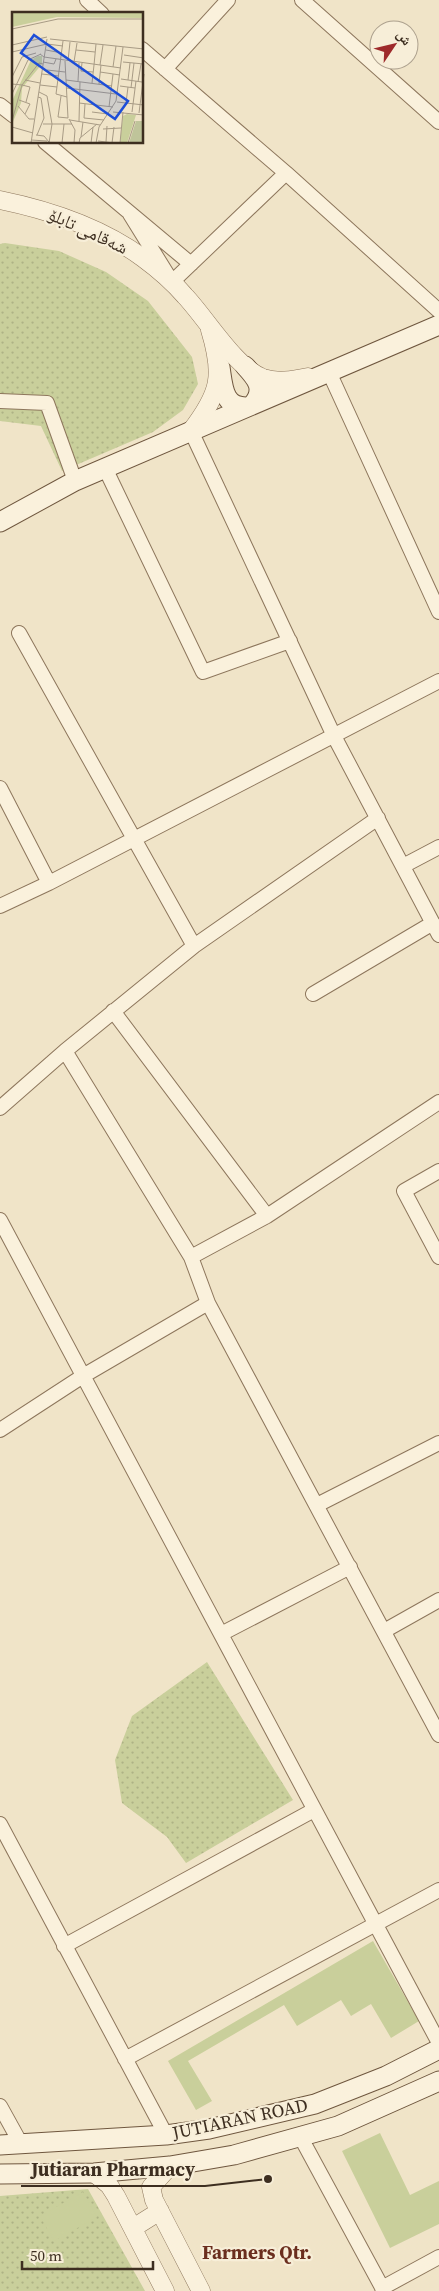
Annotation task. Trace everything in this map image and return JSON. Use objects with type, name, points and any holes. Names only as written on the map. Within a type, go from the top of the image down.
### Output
[{"type":"main road","points":[[0,522],[74,481],[439,325]]},
{"type":"main road","points":[[245,366],[255,376],[259,386],[259,393],[250,406]]},
{"type":"main road","points":[[220,367],[223,389],[229,402],[237,407],[250,406]]},
{"type":"main road","name":"JUTIARAN ROAD","points":[[0,2145],[166,2135],[209,2129],[314,2104],[386,2076],[439,2049]]},
{"type":"main road","points":[[386,2076],[399,2100]]},
{"type":"main road","name":"JUTIARAN ROAD","points":[[0,2174],[94,2173],[170,2166],[234,2155],[338,2126],[439,2081]]},
{"type":"street","points":[[87,0],[100,12]]},
{"type":"street","points":[[165,69],[228,0]]},
{"type":"street","points":[[302,0],[439,122]]},
{"type":"street","points":[[144,51],[286,173],[439,311]]},
{"type":"street","points":[[0,105],[12,114]]},
{"type":"street","points":[[47,144],[191,264]]},
{"type":"street","points":[[130,214],[172,282],[286,173]]},
{"type":"street","name":"شەقامی تابلۆ","points":[[0,200],[33,207],[110,238],[142,257],[172,282],[245,366],[261,377],[270,380],[290,380],[325,374]]},
{"type":"street","points":[[208,323],[220,367],[212,398],[191,431],[334,736],[436,929],[313,994]]},
{"type":"street","points":[[325,374],[439,612]]},
{"type":"street","points":[[0,401],[47,403],[74,481]]},
{"type":"street","points":[[105,468],[203,672],[290,641]]},
{"type":"street","points":[[19,633],[194,946]]},
{"type":"street","points":[[0,906],[439,681]]},
{"type":"street","points":[[0,788],[50,882]]},
{"type":"street","points":[[0,1108],[65,1051],[194,946],[378,818]]},
{"type":"street","points":[[403,866],[439,847]]},
{"type":"street","points":[[114,1011],[267,1216]]},
{"type":"street","points":[[65,1051],[191,1257],[208,1303],[439,1735]]},
{"type":"street","points":[[191,1257],[267,1216],[439,1102]]},
{"type":"street","points":[[439,1171],[404,1191],[439,1257]]},
{"type":"street","points":[[0,1220],[439,2043]]},
{"type":"street","points":[[0,1430],[83,1376],[208,1303]]},
{"type":"street","points":[[317,1505],[439,1443]]},
{"type":"street","points":[[221,1634],[350,1567]]},
{"type":"street","points":[[384,1631],[439,1600]]},
{"type":"street","points":[[64,1946],[314,1810]]},
{"type":"street","points":[[0,1824],[166,2135]]},
{"type":"street","points":[[125,2059],[439,1890]]},
{"type":"street","points":[[0,2106],[21,2144]]},
{"type":"street","points":[[300,2136],[383,2289],[439,2257]]},
{"type":"street","points":[[170,2166],[151,2187],[154,2200],[202,2291]]},
{"type":"street","points":[[94,2173],[108,2185],[133,2228],[165,2291]]},
{"type":"street","points":[[133,2228],[160,2212]]},
{"type":"green space","points":[[5,243],[59,251],[106,272],[148,301],[192,357],[198,384],[183,410],[153,432],[62,471],[41,426],[0,421],[0,244]]},
{"type":"green space","points":[[207,1662],[293,1800],[186,1863],[167,1837],[122,1803],[115,1760],[132,1716]]},
{"type":"green space","points":[[373,1941],[419,2021],[391,2038],[371,2004],[351,2016],[341,2000],[297,2026],[284,2005],[188,2061],[212,2101],[196,2110],[168,2061]]},
{"type":"green space","points":[[380,2133],[410,2195],[439,2181],[439,2224],[390,2248],[342,2151]]},
{"type":"green space","points":[[88,2189],[145,2291],[0,2291],[0,2196]]},
{"type":"green space","points":[[83,2192],[97,2217],[54,2241],[40,2216]]},
{"type":"place","name":"Jutiaran Pharmacy","points":[[268,2179]]},
{"type":"district","name":"Farmers Qtr.","points":[[257,2252]]}]
